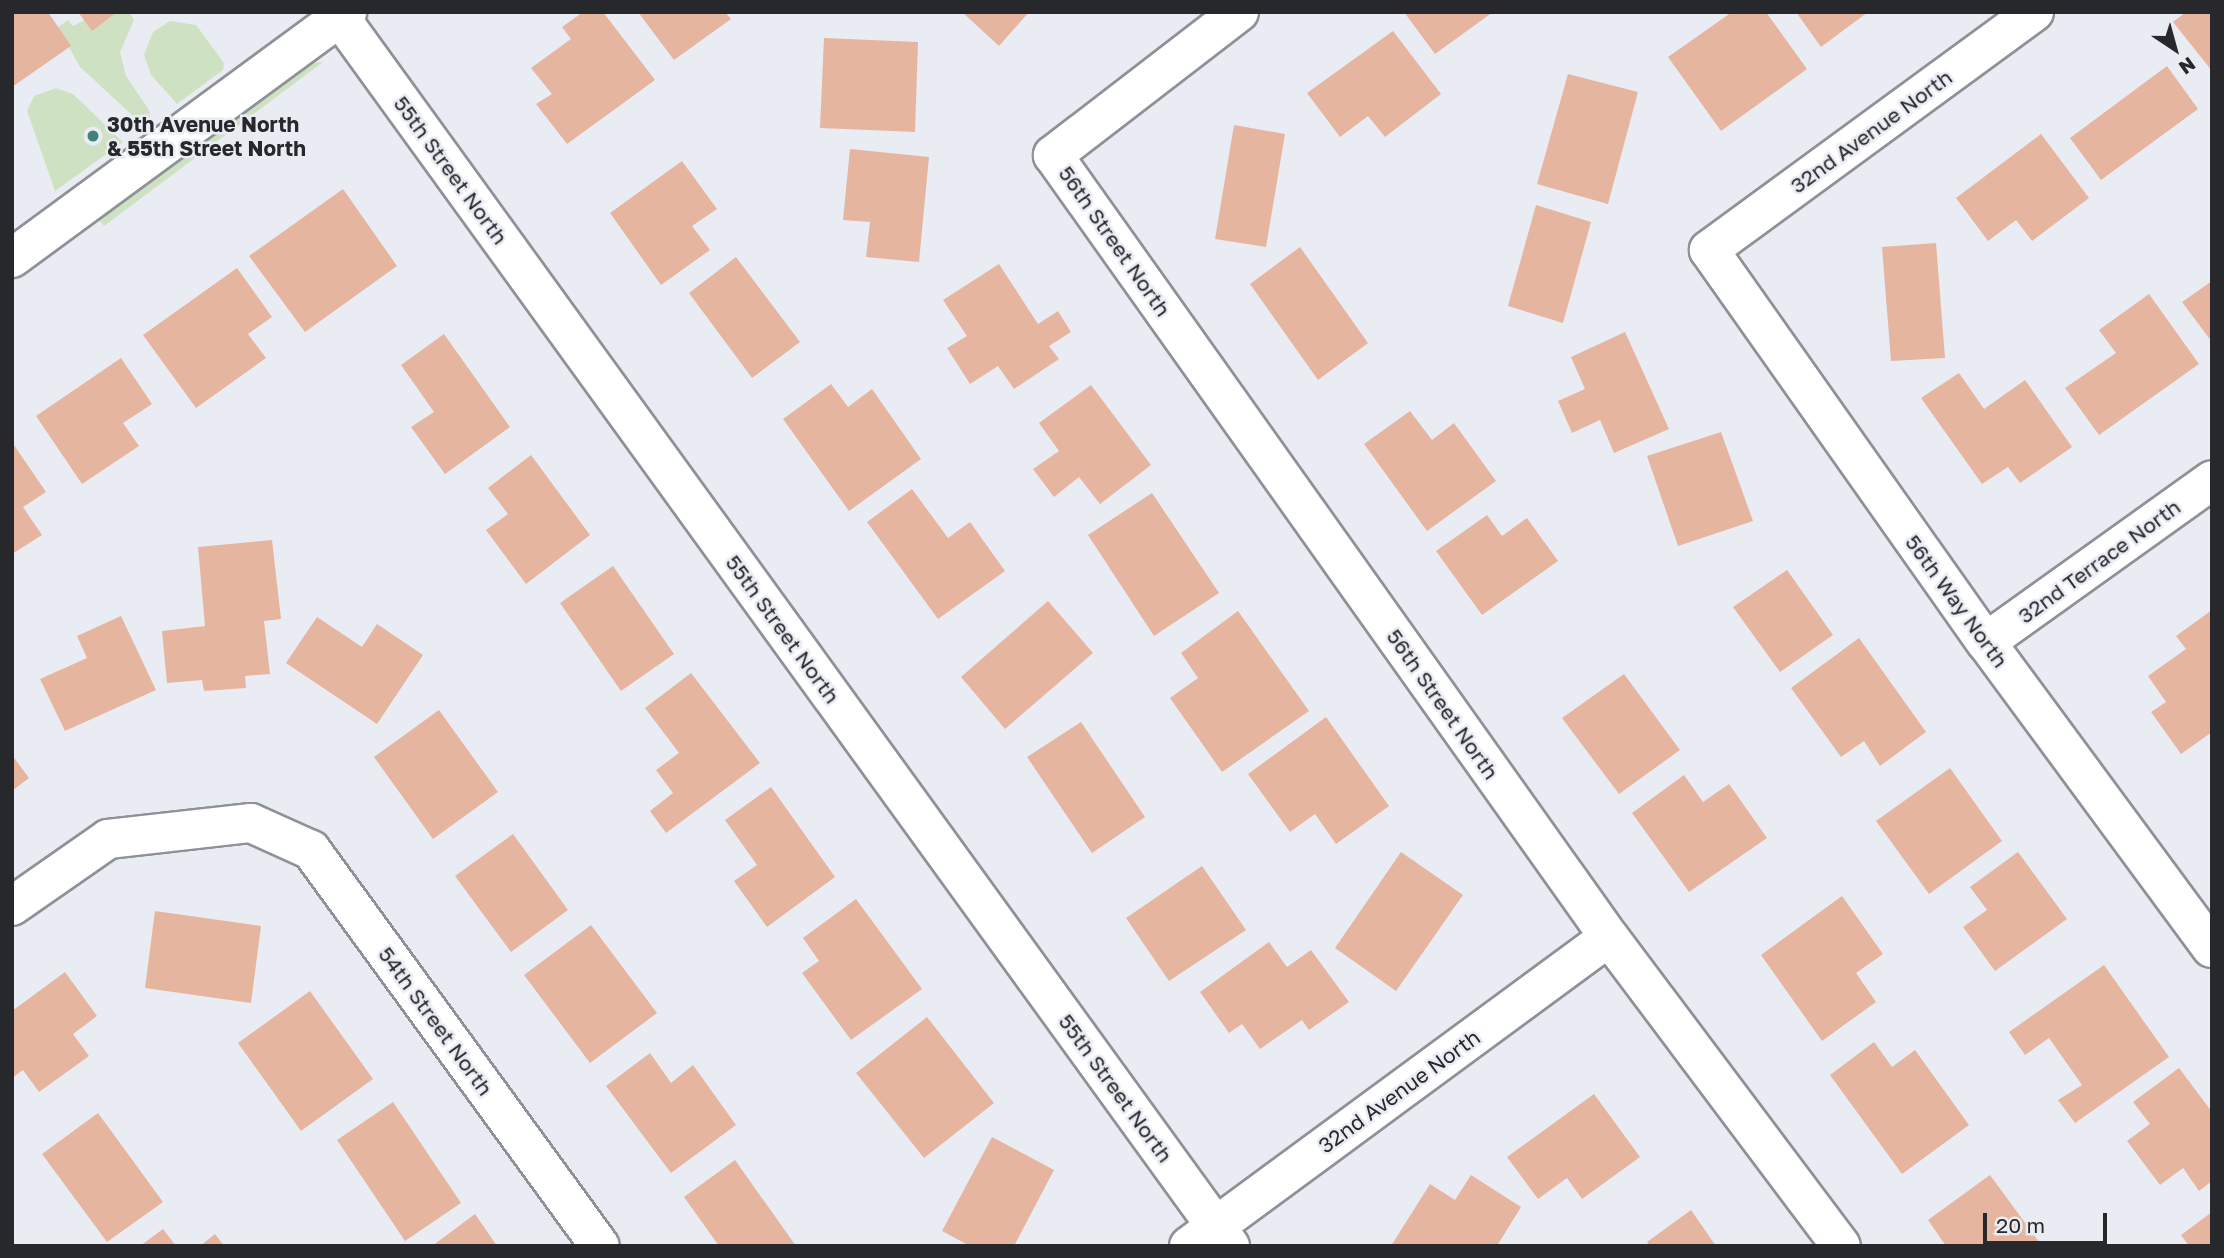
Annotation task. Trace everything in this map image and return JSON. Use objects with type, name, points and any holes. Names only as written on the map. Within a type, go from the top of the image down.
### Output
[{"type":"street","name":"56th Street North","points":[[1239,12],[1054,155],[1609,937],[1841,1246]]},
{"type":"street","name":"32nd Avenue North","points":[[1709,250],[2034,12]]},
{"type":"street","points":[[12,258],[341,14]]},
{"type":"street","name":"55th Street North","points":[[341,14],[1212,1239]]},
{"type":"street","name":"56th Way North","points":[[1709,250],[1986,642],[2212,948]]},
{"type":"street","name":"32nd Terrace North","points":[[1986,642],[2212,480]]},
{"type":"street","name":"54th Street North","points":[[12,906],[108,839],[251,823],[311,850],[600,1246]]},
{"type":"street","name":"32nd Avenue North","points":[[1212,1239],[1609,937]]},
{"type":"green space","points":[[101,12],[129,12],[134,20],[120,52],[126,76],[149,110],[151,123],[145,127],[80,67],[58,27],[68,20],[73,26]]},
{"type":"green space","points":[[170,21],[196,25],[224,63],[223,70],[177,104],[151,75],[144,55],[153,32]]},
{"type":"green space","points":[[323,62],[104,226],[97,218],[309,63]]},
{"type":"green space","points":[[56,88],[73,94],[123,142],[55,191],[27,111],[34,96]]},
{"type":"building","points":[[12,12],[48,12],[71,46],[12,87]]},
{"type":"building","points":[[78,12],[117,12],[92,31]]},
{"type":"building","points":[[583,12],[603,12],[655,80],[567,144],[536,104],[552,94],[531,68],[571,39],[562,27]]},
{"type":"building","points":[[638,12],[725,12],[731,19],[674,60]]},
{"type":"building","points":[[962,12],[1029,12],[999,46]]},
{"type":"building","points":[[1404,12],[1493,12],[1435,54]]},
{"type":"building","points":[[1732,12],[1766,12],[1807,69],[1721,131],[1668,57]]},
{"type":"building","points":[[1796,12],[1868,12],[1821,47]]},
{"type":"building","points":[[2186,12],[2212,12],[2212,71],[2173,22]]},
{"type":"building","points":[[1393,31],[1441,94],[1385,137],[1368,116],[1340,137],[1307,93]]},
{"type":"building","points":[[824,38],[918,42],[915,132],[820,128]]},
{"type":"building","points":[[2167,66],[2198,109],[2101,180],[2070,138]]},
{"type":"building","points":[[1568,74],[1638,92],[1608,204],[1537,184]]},
{"type":"building","points":[[1234,125],[1285,134],[1266,247],[1215,239]]},
{"type":"building","points":[[2041,134],[2089,198],[2032,241],[2016,220],[1988,241],[1956,198]]},
{"type":"building","points":[[850,149],[929,157],[919,262],[866,257],[870,222],[843,220]]},
{"type":"building","points":[[682,161],[717,209],[692,226],[710,250],[661,285],[610,213]]},
{"type":"building","points":[[343,189],[397,266],[305,332],[249,256]]},
{"type":"building","points":[[1536,205],[1591,222],[1563,323],[1508,306]]},
{"type":"building","points":[[1936,243],[1945,358],[1891,361],[1882,247]]},
{"type":"building","points":[[1300,247],[1368,343],[1318,380],[1250,284]]},
{"type":"building","points":[[736,257],[800,342],[752,378],[689,293]]},
{"type":"building","points":[[999,264],[1038,324],[1058,311],[1071,332],[1049,346],[1059,359],[1014,389],[998,366],[970,384],[947,348],[967,336],[943,300]]},
{"type":"building","points":[[237,268],[272,317],[248,334],[266,358],[196,408],[143,335]]},
{"type":"building","points":[[2212,281],[2212,342],[2182,302]]},
{"type":"building","points":[[2149,294],[2199,364],[2099,435],[2065,388],[2116,353],[2099,330]]},
{"type":"building","points":[[1625,332],[1669,429],[1614,453],[1600,420],[1572,433],[1558,401],[1585,389],[1571,357]]},
{"type":"building","points":[[444,334],[510,427],[445,474],[411,427],[434,412],[401,365]]},
{"type":"building","points":[[121,358],[152,404],[123,423],[139,446],[82,484],[36,416]]},
{"type":"building","points":[[1959,373],[1984,409],[2025,380],[2072,447],[2020,483],[2008,467],[1982,484],[1921,398]]},
{"type":"building","points":[[831,384],[848,407],[872,389],[921,459],[849,511],[783,419]]},
{"type":"building","points":[[1091,385],[1151,465],[1100,504],[1079,477],[1054,497],[1033,469],[1059,451],[1039,423]]},
{"type":"building","points":[[1410,411],[1432,440],[1454,423],[1496,481],[1427,531],[1364,444]]},
{"type":"building","points":[[1721,432],[1753,521],[1678,546],[1647,456]]},
{"type":"building","points":[[12,442],[46,492],[23,507],[42,535],[12,554]]},
{"type":"building","points":[[531,455],[590,535],[526,584],[486,530],[508,514],[488,488]]},
{"type":"building","points":[[912,489],[948,538],[970,522],[1005,571],[938,619],[867,522]]},
{"type":"building","points":[[1152,493],[1219,593],[1154,636],[1088,535]]},
{"type":"building","points":[[1487,515],[1502,536],[1527,518],[1558,561],[1482,615],[1436,551]]},
{"type":"building","points":[[272,540],[281,619],[264,621],[270,674],[245,676],[246,688],[204,691],[202,680],[167,683],[162,631],[205,626],[198,547]]},
{"type":"building","points":[[613,566],[674,654],[621,691],[560,603]]},
{"type":"building","points":[[1787,570],[1833,635],[1780,672],[1733,607]]},
{"type":"building","points":[[1048,601],[1093,653],[1005,729],[961,677]]},
{"type":"building","points":[[2212,610],[2212,732],[2181,754],[2151,712],[2166,702],[2148,676],[2186,649],[2176,636]]},
{"type":"building","points":[[1238,611],[1309,711],[1222,772],[1170,698],[1198,678],[1181,653]]},
{"type":"building","points":[[121,616],[156,690],[65,731],[40,679],[87,658],[77,636]]},
{"type":"building","points":[[317,617],[362,647],[377,624],[423,655],[377,724],[286,663]]},
{"type":"building","points":[[1859,638],[1926,732],[1880,766],[1864,741],[1841,757],[1791,688]]},
{"type":"building","points":[[691,673],[760,763],[666,833],[650,811],[673,793],[656,770],[679,753],[645,708]]},
{"type":"building","points":[[1624,674],[1680,750],[1619,794],[1562,718]]},
{"type":"building","points":[[439,710],[498,792],[433,839],[374,757]]},
{"type":"building","points":[[1326,717],[1389,806],[1336,844],[1315,814],[1290,832],[1248,774]]},
{"type":"building","points":[[1081,722],[1145,817],[1092,853],[1027,757]]},
{"type":"building","points":[[12,755],[29,778],[12,791]]},
{"type":"building","points":[[1950,768],[2002,841],[1929,894],[1876,821]]},
{"type":"building","points":[[1684,775],[1703,802],[1729,784],[1767,838],[1689,892],[1632,813]]},
{"type":"building","points":[[771,787],[835,877],[767,927],[734,881],[757,865],[725,820]]},
{"type":"building","points":[[513,834],[568,910],[511,952],[455,876]]},
{"type":"building","points":[[1401,852],[1463,895],[1396,991],[1335,948]]},
{"type":"building","points":[[2018,852],[2067,919],[1995,971],[1963,927],[1987,910],[1970,887]]},
{"type":"building","points":[[1202,866],[1246,930],[1169,981],[1126,918]]},
{"type":"building","points":[[1842,896],[1883,954],[1856,973],[1876,1002],[1822,1041],[1761,955]]},
{"type":"building","points":[[856,899],[922,989],[851,1040],[802,973],[819,961],[803,938]]},
{"type":"building","points":[[155,911],[261,926],[251,1003],[145,988]]},
{"type":"building","points":[[591,925],[657,1013],[590,1063],[524,975]]},
{"type":"building","points":[[1269,942],[1287,967],[1311,950],[1349,1002],[1309,1030],[1302,1020],[1260,1049],[1242,1024],[1229,1033],[1200,992]]},
{"type":"building","points":[[2104,965],[2169,1057],[2075,1123],[2058,1100],[2082,1085],[2049,1038],[2025,1055],[2009,1032]]},
{"type":"building","points":[[65,972],[97,1016],[73,1034],[89,1056],[39,1092],[23,1070],[12,1078],[12,1011]]},
{"type":"building","points":[[310,991],[373,1079],[301,1131],[238,1043]]},
{"type":"building","points":[[927,1017],[994,1103],[924,1158],[856,1073]]},
{"type":"building","points":[[1874,1042],[1892,1067],[1915,1050],[1969,1125],[1902,1174],[1830,1075]]},
{"type":"building","points":[[650,1053],[671,1083],[693,1065],[736,1125],[671,1173],[606,1086]]},
{"type":"building","points":[[2179,1068],[2212,1112],[2212,1181],[2199,1191],[2183,1168],[2160,1185],[2127,1141],[2150,1124],[2133,1102]]},
{"type":"building","points":[[1594,1094],[1640,1157],[1582,1199],[1567,1178],[1538,1199],[1507,1157]]},
{"type":"building","points":[[393,1102],[461,1203],[405,1241],[337,1140]]},
{"type":"building","points":[[98,1113],[163,1202],[107,1242],[42,1154]]},
{"type":"building","points":[[992,1137],[1054,1170],[1014,1246],[970,1246],[942,1231]]},
{"type":"building","points":[[735,1160],[796,1246],[719,1246],[684,1197]]},
{"type":"building","points":[[1471,1175],[1521,1207],[1497,1246],[1391,1246],[1430,1184],[1455,1200]]},
{"type":"building","points":[[1990,1175],[2042,1246],[1946,1246],[1928,1220]]},
{"type":"building","points":[[1691,1210],[1716,1246],[1650,1246],[1647,1242]]},
{"type":"building","points":[[2212,1212],[2212,1246],[2189,1246],[2181,1235]]},
{"type":"building","points":[[475,1214],[497,1246],[432,1246]]},
{"type":"building","points":[[163,1229],[176,1246],[140,1246]]},
{"type":"building","points":[[215,1234],[224,1246],[200,1246]]},
{"type":"place","name":"30th Avenue North & 55th Street North","points":[[93,136]]}]
